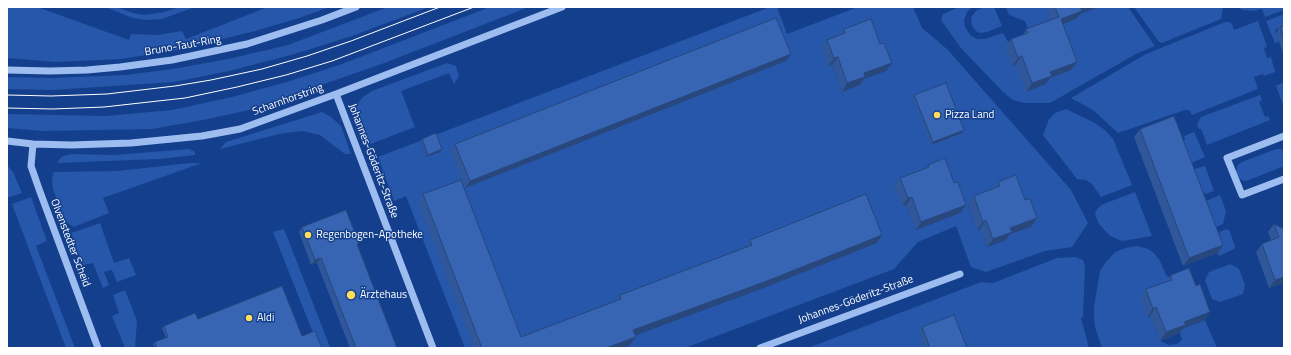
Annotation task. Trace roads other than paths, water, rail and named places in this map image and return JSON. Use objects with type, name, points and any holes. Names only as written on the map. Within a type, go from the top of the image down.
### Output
[{"type":"street","name":"Bruno-Taut-Ring","points":[[7,70],[87,70],[172,60],[247,44],[310,24],[356,7]]},
{"type":"street","name":"Scharnhorstring","points":[[7,141],[33,144],[78,145],[131,143],[214,134],[252,125],[562,7]]},
{"type":"street","name":"Johannes-Göderitz-Straße","points":[[336,94],[433,348]]},
{"type":"street","points":[[1284,136],[1227,158],[1242,196],[1284,179]]},
{"type":"street","name":"Olvenstedter Scheid","points":[[33,144],[32,166],[38,189],[98,348]]},
{"type":"street","name":"Johannes-Göderitz-Straße","points":[[760,348],[960,274]]},
{"type":"tram line","points":[[7,95],[51,96],[107,94],[211,80],[262,69],[307,56],[440,7]]},
{"type":"tram line","points":[[7,108],[52,109],[104,107],[185,98],[237,87],[286,75],[332,61],[474,7]]},
{"type":"place","name":"Pizza Land","points":[[937,115]]},
{"type":"place","name":"Regenbogen-Apotheke","points":[[308,235]]},
{"type":"place","name":"Ärztehaus","points":[[351,295]]},
{"type":"place","name":"Aldi","points":[[249,318]]}]
